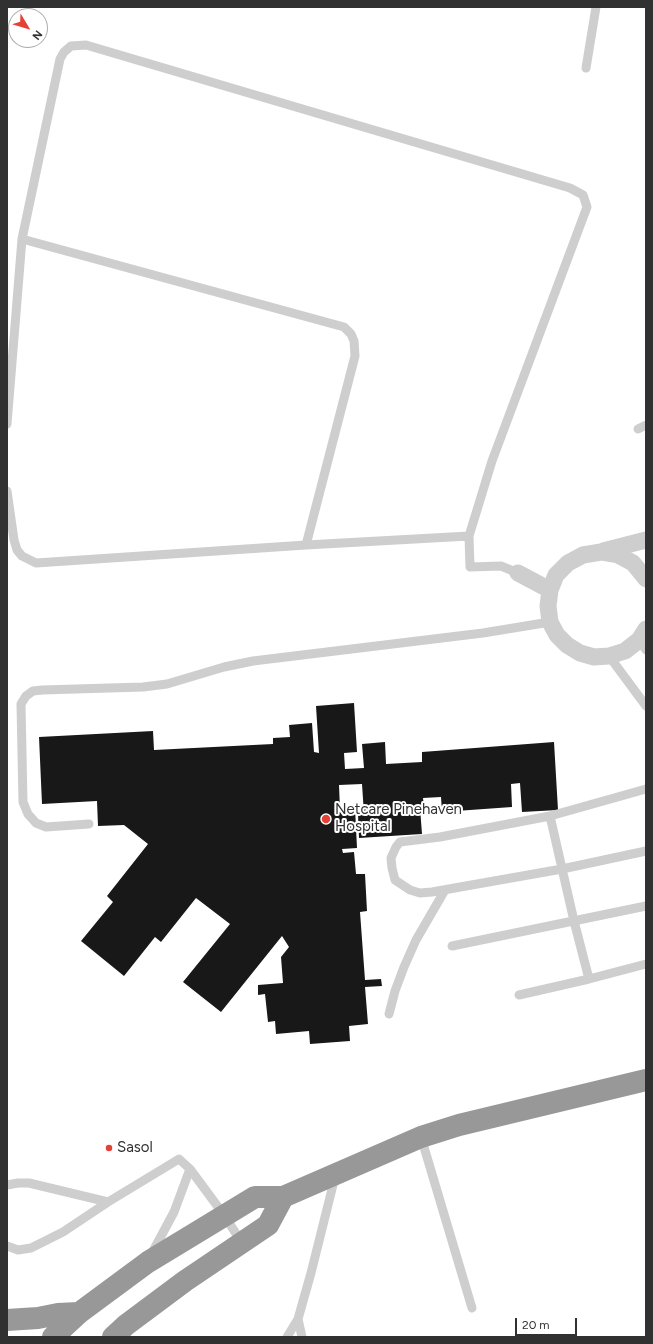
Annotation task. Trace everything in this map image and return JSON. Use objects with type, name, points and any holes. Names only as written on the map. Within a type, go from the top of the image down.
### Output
[{"type":"highway","points":[[53,1337],[79,1313],[148,1262],[255,1197],[283,1197],[421,1137],[459,1125],[646,1080]]},
{"type":"highway","points":[[113,1337],[126,1325],[185,1281],[268,1225],[283,1197]]},
{"type":"highway","points":[[7,1320],[79,1313]]},
{"type":"street","points":[[644,640],[625,651],[609,656],[594,657],[580,653],[567,645],[557,635],[550,622],[548,606],[550,590],[556,575],[568,563],[584,554],[601,552],[646,540]]},
{"type":"street","points":[[601,552],[618,555],[633,563],[646,579]]},
{"type":"street","points":[[518,573],[550,590]]},
{"type":"lane","points":[[586,68],[596,7]]},
{"type":"lane","points":[[7,424],[22,240],[60,59],[64,52],[71,46],[86,45],[570,188],[583,195],[587,207],[492,461],[469,536],[470,567],[501,566],[518,573]]},
{"type":"lane","points":[[22,240],[344,327],[351,334],[354,341],[355,356],[306,545]]},
{"type":"lane","points":[[7,491],[14,540],[17,550],[22,556],[36,563],[469,536]]},
{"type":"lane","points":[[89,824],[46,827],[36,823],[28,814],[23,802],[21,704],[26,696],[33,691],[136,687],[167,684],[224,667],[253,661],[483,633],[550,622]]},
{"type":"lane","points":[[609,656],[646,706]]},
{"type":"lane","points":[[646,789],[550,816],[440,837],[400,842],[391,858],[395,880],[410,890],[420,893],[562,869],[646,852]]},
{"type":"lane","points":[[550,816],[589,979]]},
{"type":"lane","points":[[389,1014],[395,991],[404,967],[416,940],[444,890]]},
{"type":"lane","points":[[452,946],[646,906]]},
{"type":"lane","points":[[519,995],[646,964]]},
{"type":"lane","points":[[421,1137],[472,1308]]},
{"type":"lane","points":[[7,1246],[18,1250],[31,1248],[63,1232],[108,1202],[179,1159],[190,1169],[224,1215],[242,1243]]},
{"type":"lane","points":[[148,1262],[174,1212],[190,1169]]},
{"type":"lane","points":[[287,1337],[298,1319],[336,1174]]},
{"type":"lane","points":[[7,1185],[29,1183],[108,1202]]},
{"type":"lane","points":[[298,1319],[302,1337]]},
{"type":"building","points":[[354,703],[357,752],[344,753],[345,769],[364,768],[362,744],[385,742],[386,764],[422,762],[422,752],[554,742],[558,810],[522,812],[520,783],[511,784],[512,807],[442,812],[441,797],[423,798],[424,807],[420,808],[422,834],[359,838],[358,814],[364,814],[362,784],[339,785],[340,810],[355,808],[357,848],[342,849],[343,853],[354,852],[356,874],[365,874],[367,911],[360,912],[365,980],[381,979],[382,986],[365,987],[368,1024],[349,1026],[350,1041],[310,1044],[309,1031],[276,1034],[275,1021],[268,1022],[265,994],[258,995],[258,985],[283,983],[281,957],[289,947],[282,936],[221,1012],[183,982],[230,924],[196,898],[161,942],[155,937],[124,976],[81,941],[113,902],[107,896],[148,844],[124,825],[98,826],[97,801],[42,804],[39,737],[153,731],[154,750],[273,744],[273,738],[290,737],[289,725],[312,723],[314,752],[319,753],[316,706]]},
{"type":"place","name":"Netcare Pinehaven Hospital","points":[[326,819]]},
{"type":"place","name":"Sasol","points":[[109,1148]]}]
